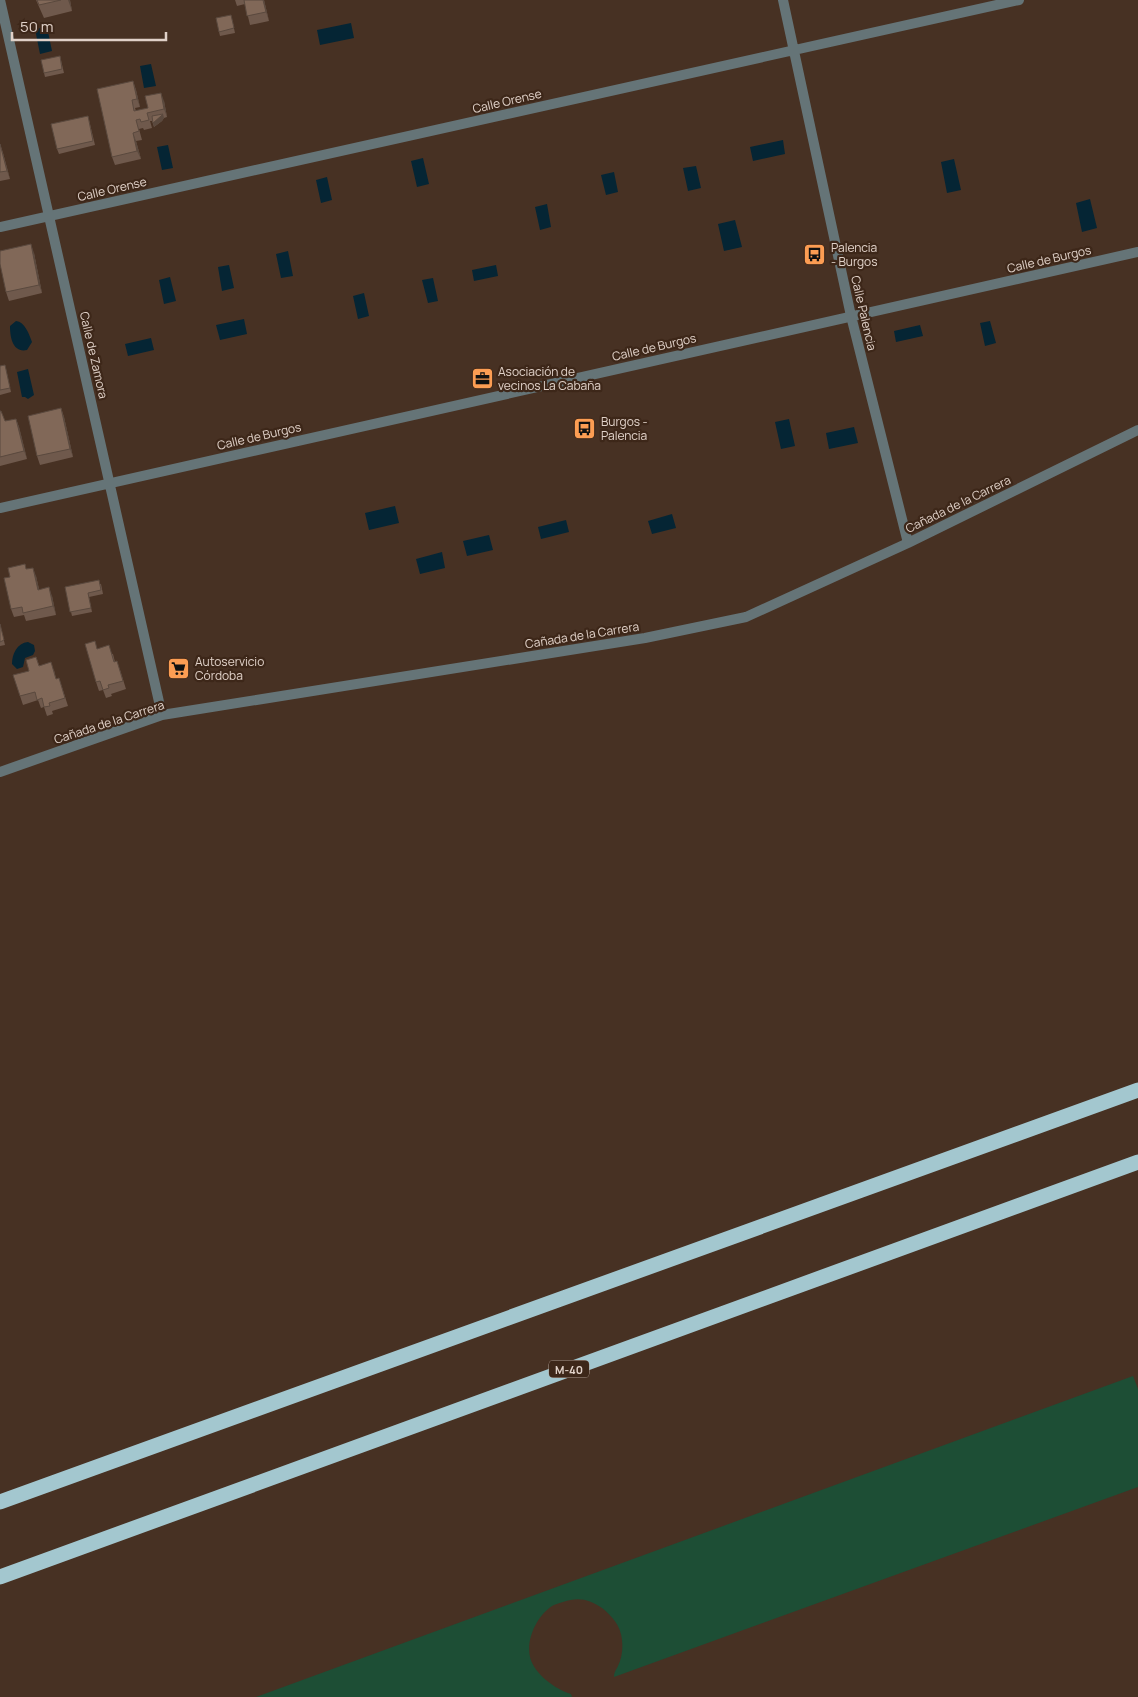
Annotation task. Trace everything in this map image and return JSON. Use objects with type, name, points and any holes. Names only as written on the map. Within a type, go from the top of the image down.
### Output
[{"type":"highway","points":[[0,1502],[1138,1090]]},
{"type":"highway","name":"M-40","points":[[0,1577],[1138,1162]]},
{"type":"street","name":"Calle de Zamora","points":[[0,0],[162,715]]},
{"type":"street","name":"Calle Palencia","points":[[783,0],[852,316],[908,543]]},
{"type":"street","name":"Calle Orense","points":[[0,227],[1019,0]]},
{"type":"street","name":"Calle de Burgos","points":[[0,508],[1138,252]]},
{"type":"street","name":"Cañada de la Carrera","points":[[0,772],[162,715],[645,638],[746,617],[908,543],[1138,430]]},
{"type":"green space","points":[[1133,1376],[1138,1389],[1138,1487],[614,1677],[621,1657],[622,1643],[620,1630],[612,1618],[602,1608],[588,1601],[579,1599],[568,1600],[556,1604],[547,1610],[534,1628],[529,1650],[530,1657],[536,1669],[546,1680],[558,1689],[571,1694],[572,1697],[256,1697]]},
{"type":"water","points":[[351,23],[354,38],[320,45],[317,30]]},
{"type":"water","points":[[47,27],[52,51],[40,54],[35,29]]},
{"type":"water","points":[[151,64],[156,86],[144,88],[140,66]]},
{"type":"water","points":[[783,140],[785,154],[753,161],[750,147]]},
{"type":"water","points":[[168,145],[173,168],[162,170],[157,147]]},
{"type":"water","points":[[423,158],[429,184],[417,187],[411,161]]},
{"type":"water","points":[[954,159],[961,190],[947,193],[941,162]]},
{"type":"water","points":[[696,166],[701,188],[688,191],[683,168]]},
{"type":"water","points":[[614,172],[618,192],[606,195],[601,175]]},
{"type":"water","points":[[327,177],[332,200],[321,203],[316,180]]},
{"type":"water","points":[[1090,199],[1097,228],[1082,232],[1076,203]]},
{"type":"water","points":[[547,204],[551,227],[540,230],[535,207]]},
{"type":"water","points":[[735,220],[742,247],[724,251],[718,224]]},
{"type":"water","points":[[288,251],[293,276],[281,278],[276,254]]},
{"type":"water","points":[[229,265],[234,288],[222,291],[218,267]]},
{"type":"water","points":[[496,265],[498,276],[474,281],[472,270]]},
{"type":"water","points":[[170,277],[176,301],[164,304],[159,280]]},
{"type":"water","points":[[433,278],[438,301],[428,303],[422,280]]},
{"type":"water","points":[[364,293],[369,316],[358,319],[353,296]]},
{"type":"water","points":[[244,319],[247,334],[220,340],[216,325]]},
{"type":"water","points":[[16,321],[24,326],[31,339],[32,342],[27,350],[18,349],[13,344],[10,326]]},
{"type":"water","points":[[990,321],[996,343],[985,346],[980,323]]},
{"type":"water","points":[[920,325],[923,336],[896,342],[894,331]]},
{"type":"water","points":[[151,338],[154,350],[128,356],[125,344]]},
{"type":"water","points":[[28,369],[34,395],[28,399],[22,397],[17,372]]},
{"type":"water","points":[[789,419],[795,446],[781,449],[775,422]]},
{"type":"water","points":[[854,427],[858,443],[829,449],[826,433]]},
{"type":"water","points":[[395,506],[399,523],[369,530],[365,513]]},
{"type":"water","points":[[672,514],[676,528],[652,534],[648,521]]},
{"type":"water","points":[[566,520],[569,532],[541,539],[538,527]]},
{"type":"water","points":[[489,535],[493,550],[467,556],[463,541]]},
{"type":"water","points":[[442,552],[445,568],[420,574],[416,559]]},
{"type":"water","points":[[28,642],[34,645],[35,651],[33,655],[25,658],[23,667],[17,669],[12,664],[14,653],[21,644]]},
{"type":"building","points":[[37,0],[61,0],[39,5]]},
{"type":"building","points":[[244,0],[263,0],[266,12],[247,16]]},
{"type":"building","points":[[231,15],[234,28],[219,32],[216,18]]},
{"type":"building","points":[[60,56],[62,69],[44,73],[41,60]]},
{"type":"building","points":[[133,81],[137,99],[132,100],[134,111],[148,108],[145,96],[161,93],[164,109],[147,113],[149,120],[141,122],[140,119],[136,120],[139,131],[133,133],[137,151],[112,157],[97,89]]},
{"type":"building","points":[[163,114],[161,116],[153,123],[152,116]]},
{"type":"building","points":[[88,116],[93,141],[57,149],[51,124]]},
{"type":"building","points":[[0,144],[7,171],[0,172]]},
{"type":"building","points":[[31,244],[39,285],[6,292],[0,264],[0,251]]},
{"type":"building","points":[[5,365],[10,388],[0,390],[0,366]]},
{"type":"building","points":[[61,408],[70,449],[37,456],[28,416]]},
{"type":"building","points":[[0,411],[5,421],[16,419],[24,451],[0,457]]},
{"type":"building","points":[[25,564],[26,569],[33,568],[38,590],[49,587],[53,606],[23,613],[22,607],[11,609],[4,578],[10,577],[8,568]]},
{"type":"building","points":[[99,580],[101,590],[88,593],[91,608],[70,612],[65,587]]},
{"type":"building","points":[[0,624],[4,640],[0,642]]},
{"type":"building","points":[[95,641],[97,649],[109,645],[114,662],[117,661],[123,681],[108,685],[109,688],[103,690],[100,681],[96,682],[85,644]]},
{"type":"building","points":[[36,657],[39,666],[51,662],[56,679],[59,678],[65,698],[49,703],[50,706],[44,707],[42,698],[37,700],[35,692],[20,696],[13,675],[29,671],[26,660]]},
{"type":"place","name":"Palencia - Burgos","points":[[815,254]]},
{"type":"place","name":"Asociación de vecinos La Cabaña","points":[[482,378]]},
{"type":"place","name":"Burgos - Palencia","points":[[585,428]]},
{"type":"place","name":"Autoservicio Córdoba","points":[[179,668]]}]
